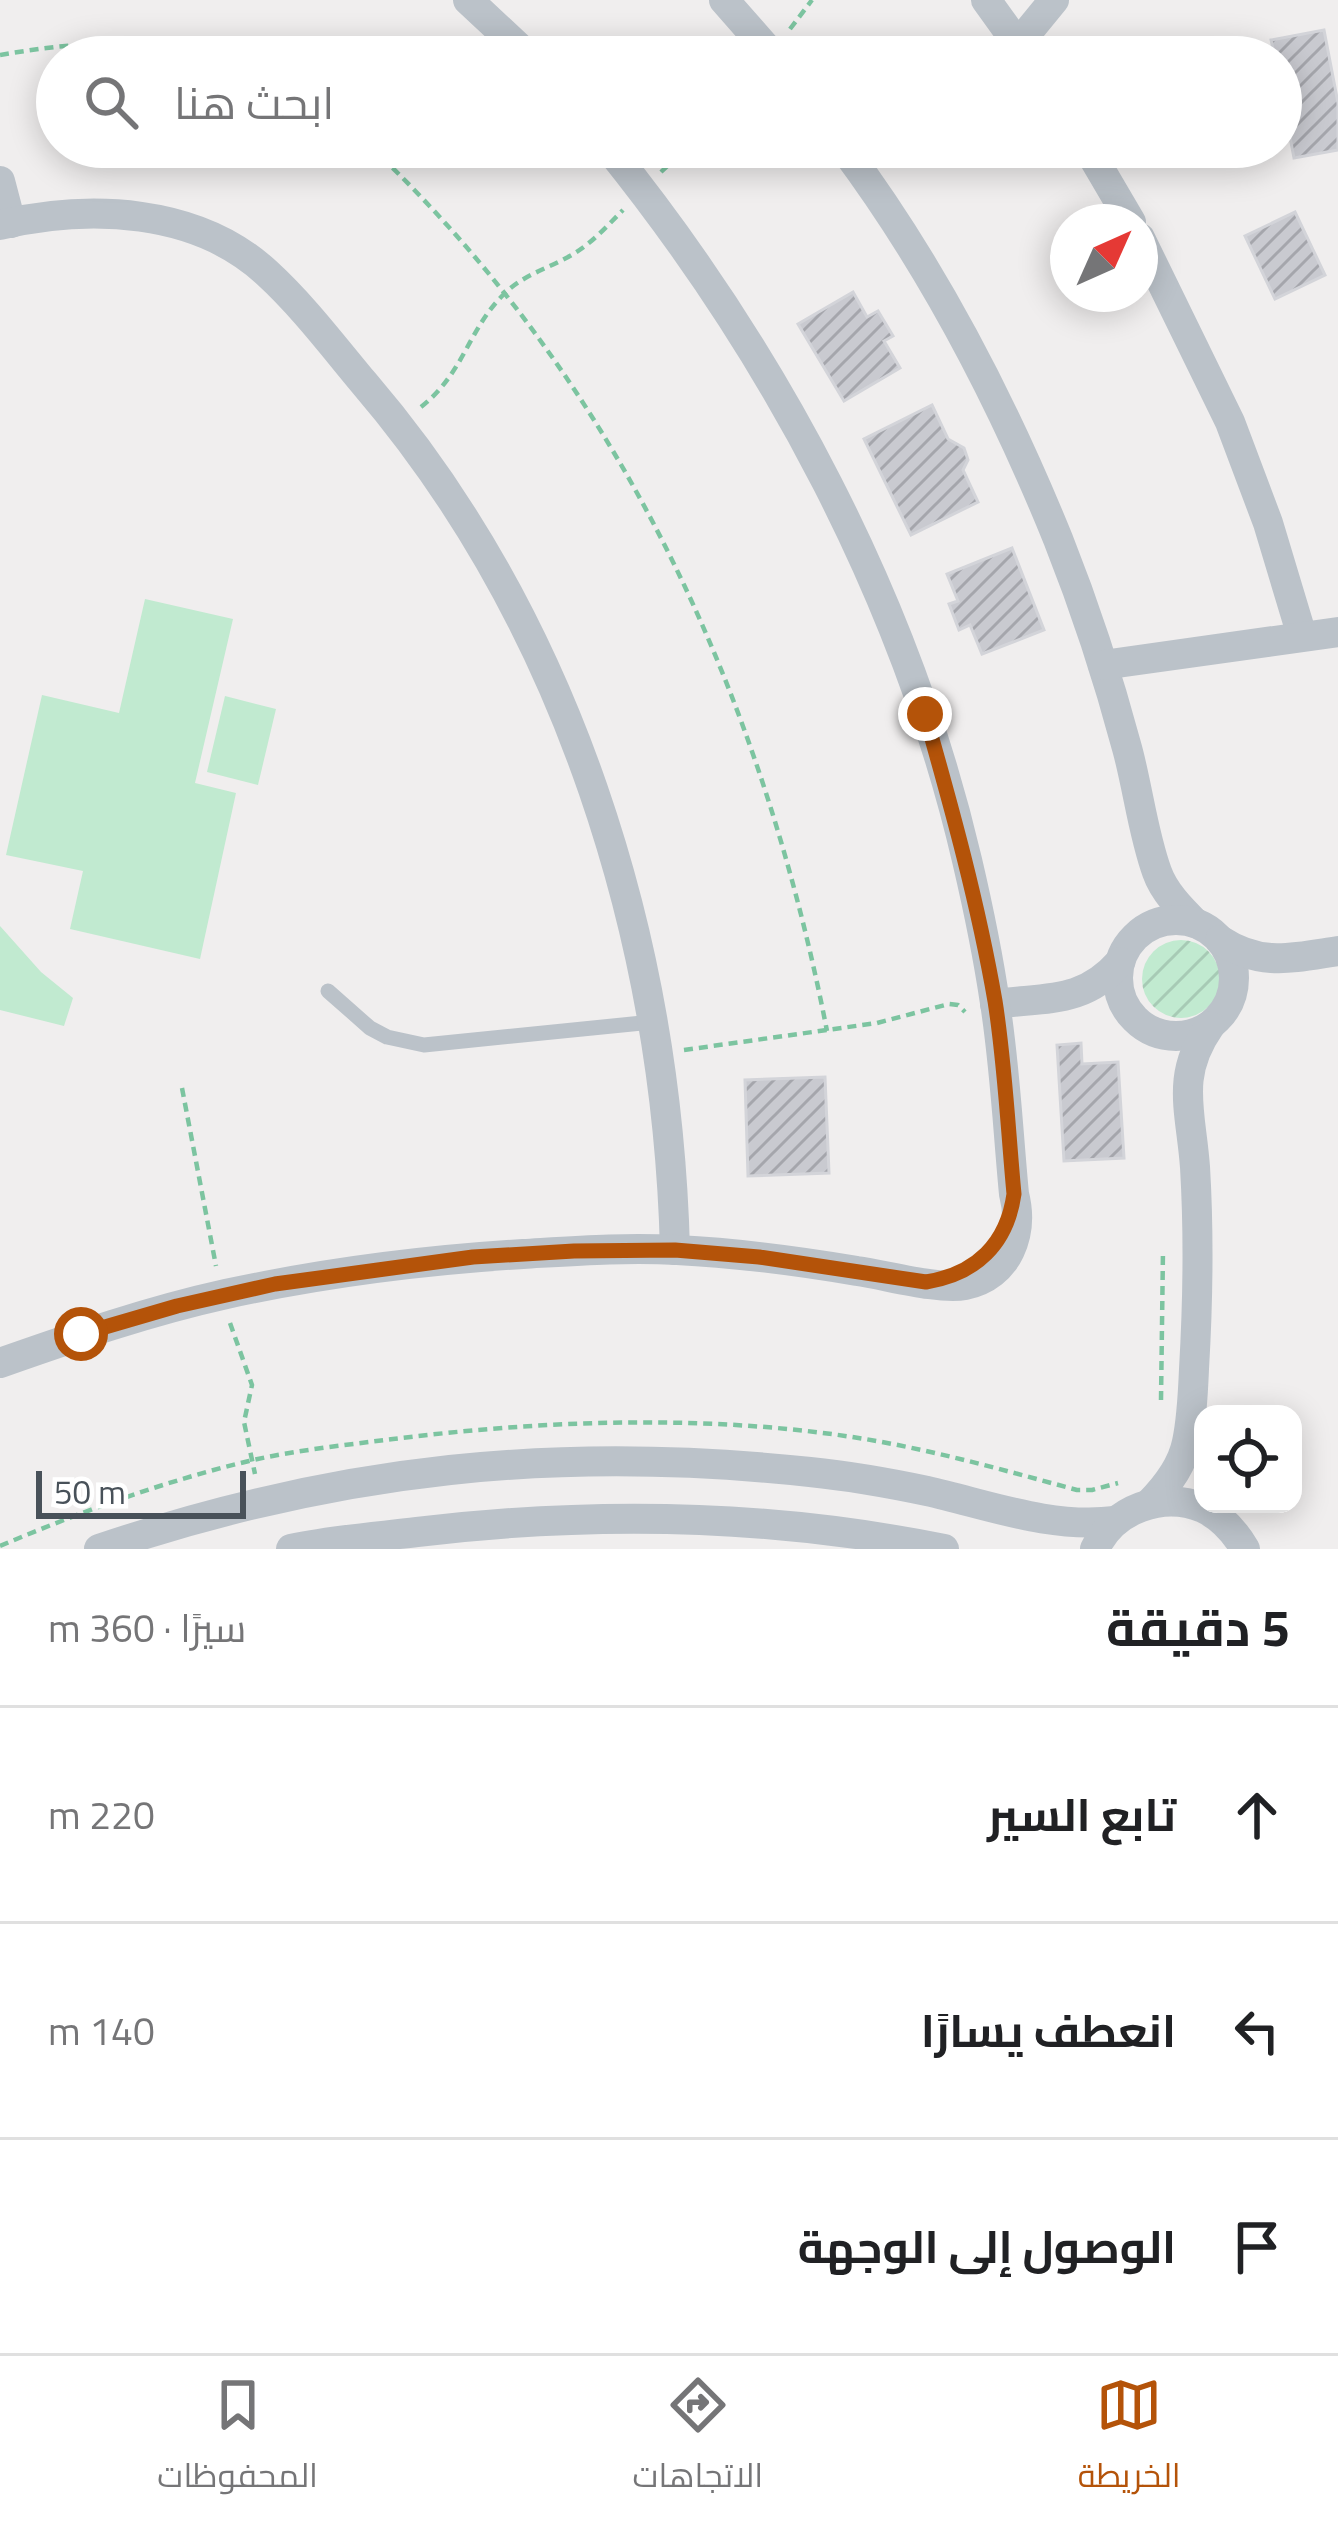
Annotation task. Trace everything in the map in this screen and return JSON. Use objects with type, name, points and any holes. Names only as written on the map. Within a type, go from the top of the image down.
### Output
[{"type":"street","points":[[468,0],[507,36]]},
{"type":"street","points":[[724,0],[769,36]]},
{"type":"street","points":[[986,0],[1012,36]]},
{"type":"street","points":[[1032,36],[1054,0]]},
{"type":"street","points":[[0,1363],[177,1306],[275,1284],[473,1257],[675,1250],[759,1257],[926,1282],[964,1272],[994,1248],[1011,1214],[1014,1194],[995,1004],[966,858],[925,714],[871,575],[794,422],[728,313],[625,168]]},
{"type":"street","points":[[859,168],[942,298],[1005,417],[1058,540],[1102,665],[1157,872],[1169,894],[1208,932],[1233,967],[1231,1000]]},
{"type":"street","points":[[1099,168],[1120,204]]},
{"type":"street","points":[[0,181],[5,224],[87,214],[135,215],[182,225],[225,244],[265,270],[397,422],[482,547],[571,729],[627,902],[659,1053],[674,1190],[675,1250]]},
{"type":"street","points":[[1158,275],[1230,422],[1268,523],[1302,636]]},
{"type":"street","points":[[1102,665],[1338,632]]},
{"type":"street","points":[[1139,932],[1157,872]]},
{"type":"street","points":[[1186,1084],[1118,988],[1120,962],[1139,932],[1166,920],[1208,932],[1244,953],[1282,959],[1338,951]]},
{"type":"street","points":[[1149,1504],[1173,1476],[1187,1442],[1195,1363],[1198,1263],[1186,1084],[1194,1053],[1210,1026],[1249,981],[1282,959]]},
{"type":"street","points":[[995,1004],[1080,993],[1120,962]]},
{"type":"street","points":[[1080,993],[1107,1002],[1144,1025],[1185,1036],[1210,1026]]},
{"type":"street","points":[[1187,1442],[1194,1460]]},
{"type":"street","points":[[99,1549],[227,1509],[316,1489],[481,1466],[593,1460],[704,1462],[815,1473],[925,1491],[1054,1521],[1115,1521]]},
{"type":"street","points":[[1095,1549],[1115,1521],[1131,1510],[1149,1504],[1194,1505]]},
{"type":"street","points":[[1218,1513],[1245,1549]]},
{"type":"street","points":[[291,1549],[478,1525],[588,1518],[807,1528],[944,1549]]},
{"type":"lane","points":[[328,991],[370,1028],[424,1046],[652,1022]]},
{"type":"path","points":[[788,36],[812,0]]},
{"type":"path","points":[[0,55],[36,51]]},
{"type":"path","points":[[392,168],[505,292],[610,445],[673,559],[728,683],[775,817],[827,1031]]},
{"type":"path","points":[[397,422],[441,389],[505,292],[578,251],[666,168]]},
{"type":"path","points":[[659,1053],[877,1023],[953,1004],[965,1012],[970,1035],[980,1040],[999,1036]]},
{"type":"green space","points":[[145,599],[233,619],[195,783],[236,793],[200,959],[70,929],[83,871],[6,855],[42,695],[119,713]]},
{"type":"green space","points":[[225,696],[276,709],[258,785],[207,772]]},
{"type":"green space","points":[[0,926],[41,972],[73,998],[64,1026],[0,1010]]},
{"type":"green space","points":[[1181,940],[1209,951],[1220,979],[1209,1007],[1181,1018],[1153,1007],[1142,979],[1153,951]]},
{"type":"building","points":[[1324,30],[1338,103],[1338,150],[1302,157],[1302,36],[1292,36]]},
{"type":"building","points":[[1295,212],[1325,275],[1275,299],[1245,236]]},
{"type":"building","points":[[853,292],[867,317],[878,311],[893,336],[884,341],[900,368],[844,401],[798,324]]},
{"type":"building","points":[[932,405],[948,439],[964,448],[968,460],[963,470],[978,502],[911,535],[864,439]]},
{"type":"building","points":[[1012,548],[1044,630],[982,654],[970,625],[959,630],[949,604],[958,601],[947,574]]},
{"type":"building","points":[[1081,1043],[1082,1064],[1118,1062],[1124,1158],[1064,1161],[1057,1045]]},
{"type":"building","points":[[825,1077],[829,1173],[748,1176],[745,1080]]},
{"type":"route","points":[[81,1334],[275,1284],[473,1257],[675,1250],[759,1257],[926,1282],[964,1272],[980,1261],[1004,1231],[1014,1194],[999,1036],[966,858],[925,714]]}]
